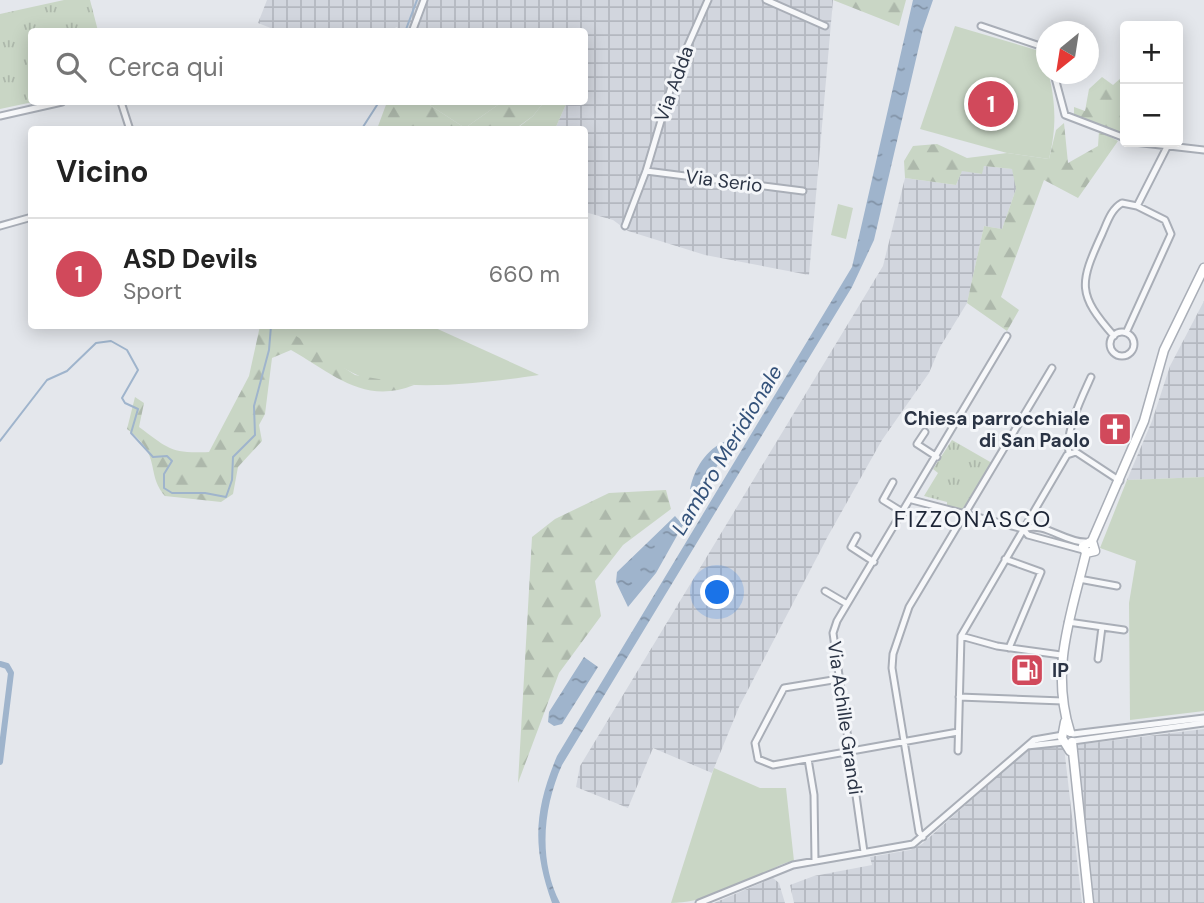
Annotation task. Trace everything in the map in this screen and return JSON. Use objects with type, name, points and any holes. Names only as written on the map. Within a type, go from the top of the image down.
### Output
[{"type":"main road","points":[[1089,903],[1063,702],[1061,655],[1086,547],[1120,481],[1144,421],[1164,350],[1204,268]]},
{"type":"street","points":[[414,28],[424,0]]},
{"type":"street","name":"Via Adda","points":[[625,226],[646,171],[674,77],[708,0]]},
{"type":"street","points":[[766,0],[825,26]]},
{"type":"street","points":[[981,26],[1036,45]]},
{"type":"street","points":[[1057,84],[1065,116],[1120,136]]},
{"type":"street","points":[[0,116],[49,105]]},
{"type":"street","points":[[122,105],[129,126]]},
{"type":"street","points":[[1137,206],[1167,147]]},
{"type":"street","points":[[1182,147],[1204,150]]},
{"type":"street","name":"Via Serio","points":[[646,171],[803,191]]},
{"type":"street","points":[[1122,203],[1137,206],[1165,220],[1171,234],[1126,333],[1134,344],[1131,352],[1123,356],[1112,349],[1114,336],[1089,306],[1084,295],[1084,278],[1115,208],[1122,203]]},
{"type":"street","points":[[0,226],[28,219]]},
{"type":"street","points":[[1114,336],[1126,333]]},
{"type":"street","name":"Via Achille Grandi","points":[[864,852],[833,633],[847,604],[912,500],[1007,337]]},
{"type":"street","points":[[923,837],[919,832],[892,668],[893,654],[909,607],[966,516],[1052,368]]},
{"type":"street","points":[[958,751],[961,636],[1069,452],[1068,445],[1074,422],[1091,377]]},
{"type":"street","points":[[925,432],[917,444],[937,457]]},
{"type":"street","points":[[1069,452],[1076,452],[1120,481]]},
{"type":"street","points":[[893,482],[883,500],[904,513]]},
{"type":"street","points":[[912,500],[1023,529],[1032,526],[1058,533],[1086,547]]},
{"type":"street","points":[[857,536],[851,547],[874,562]]},
{"type":"street","points":[[1006,559],[1041,572],[1009,648]]},
{"type":"street","points":[[1079,579],[1117,586]]},
{"type":"street","points":[[825,591],[847,604]]},
{"type":"street","points":[[1068,622],[1124,630]]},
{"type":"street","points":[[1098,659],[1102,627]]},
{"type":"street","points":[[961,636],[1009,648],[1061,655]]},
{"type":"street","points":[[839,679],[785,688],[755,743],[758,759],[768,764],[808,759],[958,732]]},
{"type":"street","points":[[959,697],[1063,702]]},
{"type":"street","points":[[699,903],[782,869],[907,845],[923,837],[1039,737],[1068,738],[1204,718]]},
{"type":"street","points":[[1135,728],[1204,723]]},
{"type":"street","points":[[808,759],[814,795],[814,861]]},
{"type":"shaded area","points":[[267,0],[833,0],[809,275],[705,255],[628,231],[613,220],[588,213],[588,126],[556,126],[566,105],[588,105],[588,28],[271,28],[258,23]]},
{"type":"shaded area","points":[[984,166],[1012,169],[1016,177],[1016,189],[1002,229],[984,226],[967,303],[940,347],[929,373],[882,440],[828,536],[739,707],[712,773],[653,748],[628,808],[576,787],[580,766],[883,266],[905,178],[956,185],[962,170],[981,174]]},
{"type":"shaded area","points":[[1204,301],[1204,477],[1127,480],[1152,421],[1170,366]]},
{"type":"shaded area","points":[[1204,729],[1204,903],[1093,903],[1076,745]]},
{"type":"shaded area","points":[[1059,745],[1064,747],[1082,903],[794,903],[790,885],[814,876],[872,865],[870,857],[910,850],[922,844],[1028,749]]},
{"type":"shaded area","points":[[773,878],[779,883],[785,903],[714,903]]},
{"type":"green space","points":[[64,0],[90,0],[97,28],[28,28],[28,103],[0,109],[0,14]]},
{"type":"green space","points":[[833,0],[906,0],[899,26]]},
{"type":"green space","points":[[955,26],[1036,50],[1036,84],[1051,84],[1054,104],[1054,130],[1049,159],[1007,153],[920,129]]},
{"type":"green space","points":[[1102,77],[1113,85],[1120,79],[1120,134],[1074,116],[1074,107],[1085,111],[1089,89],[1099,84]]},
{"type":"green space","points":[[386,105],[430,105],[462,126],[378,126]]},
{"type":"green space","points":[[430,105],[498,105],[468,126],[462,126]]},
{"type":"green space","points":[[498,105],[542,105],[533,116],[519,126],[468,126]]},
{"type":"green space","points":[[542,105],[566,105],[556,126],[520,126]]},
{"type":"green space","points":[[1064,123],[1068,163],[1098,146],[1099,131],[1118,141],[1078,198],[1044,180],[1001,297],[1019,310],[1007,331],[967,303],[984,226],[1002,229],[1016,189],[1012,169],[984,166],[982,174],[962,171],[956,185],[905,178],[904,161],[913,146],[937,144],[967,158],[1007,153],[1049,159],[1056,130]]},
{"type":"green space","points":[[838,204],[853,208],[846,239],[831,235]]},
{"type":"green space","points":[[259,329],[286,329],[355,375],[414,385],[396,390],[364,389],[335,377],[291,350],[272,358],[265,414],[259,425],[262,441],[238,467],[233,494],[221,502],[165,496],[159,487],[145,447],[127,429],[135,397],[144,403],[139,427],[177,451],[209,452],[249,376]]},
{"type":"green space","points":[[285,329],[438,329],[539,375],[444,385],[393,384],[353,373]]},
{"type":"green space","points":[[952,440],[992,463],[962,510],[947,507],[947,502],[924,496],[938,473],[933,469]]},
{"type":"green space","points":[[1204,477],[1204,711],[1130,720],[1129,603],[1136,561],[1100,548],[1127,480]]},
{"type":"green space","points":[[666,490],[671,509],[623,545],[595,581],[601,616],[559,673],[518,783],[532,537],[555,519],[609,493]]},
{"type":"green space","points":[[714,768],[760,788],[786,788],[794,861],[716,894],[693,901],[671,903]]},
{"type":"water","points":[[913,0],[933,0],[923,29],[874,240],[852,287],[562,765],[547,816],[548,869],[560,903],[552,903],[541,864],[538,829],[549,776],[557,756],[852,267]]},
{"type":"water","name":"Lambro Meridionale","points":[[726,441],[732,443],[699,494],[690,489],[694,474],[702,461],[712,449]]},
{"type":"water","points":[[675,516],[683,525],[656,573],[628,607],[616,582],[617,572]]},
{"type":"water","points":[[584,657],[598,667],[562,724],[554,726],[548,722],[549,712]]},
{"type":"waterway","points":[[406,28],[417,0]]},
{"type":"waterway","points":[[364,126],[377,105]]},
{"type":"waterway","points":[[0,441],[47,380],[67,371],[96,343],[111,341],[127,350],[138,370],[122,398],[125,403],[138,409],[131,433],[153,457],[167,456],[172,461],[164,474],[164,488],[172,493],[205,493],[226,497],[232,480],[233,457],[255,435],[254,406],[269,350],[271,329]]},
{"type":"waterway","points":[[0,664],[7,666],[11,673],[0,762]]},
{"type":"place","name":"ASD Devils","points":[[991,104]]},
{"type":"place","name":"Chiesa parrocchiale di San Paolo","points":[[1115,429]]},
{"type":"place","name":"IP","points":[[1027,670]]},
{"type":"district","name":"FIZZONASCO","points":[[973,519]]}]
